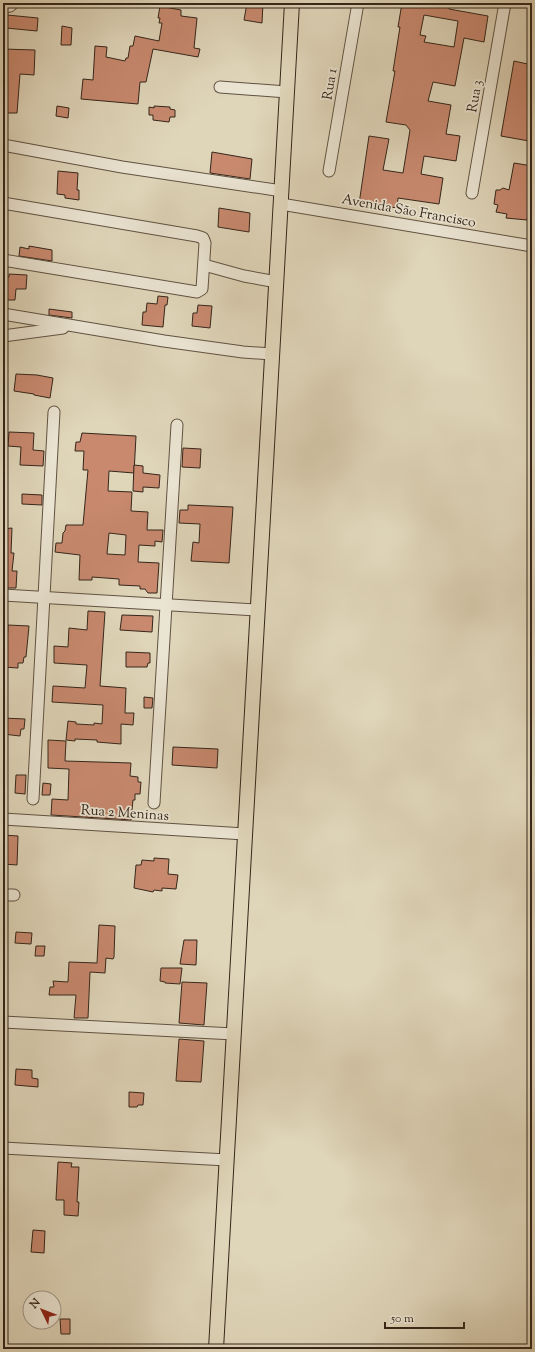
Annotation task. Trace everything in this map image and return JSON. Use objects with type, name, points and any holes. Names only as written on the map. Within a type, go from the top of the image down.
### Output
[{"type":"main road","points":[[216,1349],[292,3]]},
{"type":"street","points":[[3,7],[10,6],[13,3]]},
{"type":"street","name":"Rua 1","points":[[329,171],[358,3]]},
{"type":"street","name":"Rua 3","points":[[472,194],[505,3]]},
{"type":"street","points":[[220,87],[287,92]]},
{"type":"street","name":"Avenida São Francisco","points":[[3,145],[532,246]]},
{"type":"street","points":[[3,202],[196,236],[203,238],[205,243],[202,289],[197,292],[3,260]]},
{"type":"street","points":[[204,265],[244,276],[277,282]]},
{"type":"street","points":[[3,314],[243,352],[272,354]]},
{"type":"street","points":[[3,336],[76,326]]},
{"type":"street","points":[[33,799],[54,412]]},
{"type":"street","points":[[154,803],[177,425]]},
{"type":"street","points":[[3,595],[257,610]]},
{"type":"street","name":"Rua 2 Meninas","points":[[3,819],[245,834]]},
{"type":"street","points":[[3,895],[14,896]]},
{"type":"street","points":[[3,1022],[234,1034]]},
{"type":"street","points":[[3,1148],[227,1160]]},
{"type":"building","points":[[247,3],[263,3],[262,23],[244,20]]},
{"type":"building","points":[[402,3],[450,3],[449,9],[488,16],[484,42],[464,38],[455,86],[433,82],[428,101],[451,105],[446,134],[460,136],[456,161],[424,156],[421,174],[443,178],[439,204],[398,198],[397,208],[372,204],[371,206],[359,204],[369,136],[389,139],[383,170],[403,173],[410,130],[406,125],[386,122],[395,71],[393,71],[400,27],[398,27]],"holes":[[[424,15],[458,21],[454,47],[424,42],[426,36],[420,35]]]},
{"type":"building","points":[[160,6],[181,10],[181,16],[197,18],[194,48],[200,49],[198,57],[153,49],[146,82],[140,82],[138,104],[81,99],[83,79],[93,80],[95,46],[107,47],[106,57],[125,61],[126,58],[128,58],[130,46],[133,46],[135,36],[159,41],[162,23],[159,23],[160,18],[158,18]]},
{"type":"building","points":[[7,15],[38,18],[37,31],[6,28]]},
{"type":"building","points":[[62,26],[72,28],[71,45],[61,45]]},
{"type":"building","points":[[3,49],[35,50],[34,75],[20,74],[17,113],[3,113],[5,74],[3,74]]},
{"type":"building","points":[[514,61],[532,65],[532,123],[529,141],[501,136]]},
{"type":"building","points":[[57,106],[69,108],[68,118],[56,116]]},
{"type":"building","points":[[154,106],[170,107],[170,109],[175,110],[175,117],[170,117],[169,122],[153,120],[153,115],[149,115],[149,107],[154,108]]},
{"type":"building","points":[[212,152],[252,159],[250,179],[210,173]]},
{"type":"building","points":[[514,163],[532,166],[532,191],[527,220],[506,218],[507,214],[496,212],[498,205],[494,204],[496,190],[503,188],[509,190]]},
{"type":"building","points":[[58,171],[78,173],[77,190],[79,190],[79,200],[65,198],[65,195],[57,194]]},
{"type":"building","points":[[219,208],[250,213],[249,232],[218,227]]},
{"type":"building","points":[[29,246],[52,250],[52,261],[19,256],[20,247],[29,249]]},
{"type":"building","points":[[9,274],[27,275],[26,289],[16,289],[15,300],[4,300],[4,277],[9,277]]},
{"type":"building","points":[[158,296],[168,297],[167,305],[165,305],[163,327],[142,325],[143,312],[146,312],[147,303],[157,304]]},
{"type":"building","points":[[198,305],[212,306],[210,328],[192,326],[193,313],[197,313]]},
{"type":"building","points":[[49,309],[72,312],[72,318],[49,315]]},
{"type":"building","points":[[16,374],[37,375],[53,378],[50,398],[14,391]]},
{"type":"building","points":[[9,432],[34,433],[33,450],[44,451],[43,466],[20,465],[21,447],[8,446]]},
{"type":"building","points":[[82,433],[136,436],[134,473],[109,471],[108,491],[132,492],[131,511],[148,512],[147,530],[163,530],[162,542],[155,541],[155,546],[139,545],[138,562],[159,563],[157,593],[148,593],[145,589],[140,589],[140,586],[119,585],[119,579],[92,577],[92,580],[79,580],[80,555],[55,552],[56,543],[62,543],[66,525],[83,525],[88,470],[83,470],[84,451],[75,451],[76,442],[80,442]],"holes":[[[109,533],[126,535],[125,555],[107,554]]]},
{"type":"building","points":[[183,448],[201,449],[200,468],[182,467]]},
{"type":"building","points":[[134,465],[143,466],[143,473],[160,475],[159,488],[143,487],[143,492],[133,491]]},
{"type":"building","points":[[22,494],[42,495],[42,505],[22,504]]},
{"type":"building","points":[[188,505],[233,507],[229,563],[191,561],[193,542],[199,543],[200,524],[179,523],[180,510],[188,510]]},
{"type":"building","points":[[12,528],[11,553],[14,553],[12,571],[17,571],[16,588],[6,588],[6,580],[3,580],[3,529]]},
{"type":"building","points":[[88,611],[105,612],[100,686],[126,688],[125,713],[134,713],[133,725],[121,724],[121,744],[97,742],[97,740],[66,740],[68,721],[76,722],[76,724],[102,724],[103,705],[52,702],[53,686],[85,688],[87,665],[54,663],[54,646],[68,647],[69,628],[87,630]]},
{"type":"building","points":[[122,615],[153,616],[152,632],[120,630]]},
{"type":"building","points":[[8,625],[29,626],[26,657],[24,657],[23,663],[18,663],[18,668],[3,667],[3,645],[7,646]]},
{"type":"building","points":[[126,652],[150,653],[150,663],[148,663],[147,667],[126,667]]},
{"type":"building","points":[[144,697],[153,698],[152,708],[144,708]]},
{"type":"building","points":[[3,718],[25,719],[24,729],[21,729],[20,736],[3,734]]},
{"type":"building","points":[[48,740],[66,741],[65,761],[131,763],[130,776],[138,777],[138,782],[141,782],[140,794],[135,794],[135,800],[133,800],[131,820],[51,815],[52,799],[68,800],[69,769],[48,768]]},
{"type":"building","points":[[173,747],[218,749],[217,768],[172,765]]},
{"type":"building","points":[[16,775],[26,775],[25,794],[15,793]]},
{"type":"building","points":[[43,783],[51,784],[50,795],[42,795]]},
{"type":"building","points":[[3,835],[18,836],[17,865],[3,864]]},
{"type":"building","points":[[154,858],[169,859],[168,874],[178,875],[176,889],[162,888],[162,891],[154,890],[153,892],[134,888],[136,865],[141,865],[142,860],[154,861]]},
{"type":"building","points":[[99,925],[115,926],[114,957],[113,959],[106,958],[105,973],[90,972],[88,1018],[74,1018],[76,995],[49,995],[50,987],[54,987],[53,981],[68,982],[69,962],[97,963]]},
{"type":"building","points":[[16,932],[32,933],[31,944],[15,943]]},
{"type":"building","points":[[184,940],[197,940],[196,965],[180,964]]},
{"type":"building","points":[[36,946],[45,946],[44,956],[35,956]]},
{"type":"building","points":[[161,968],[182,968],[180,984],[165,983],[160,981]]},
{"type":"building","points":[[182,982],[207,983],[204,1025],[179,1023]]},
{"type":"building","points":[[179,1039],[204,1041],[201,1082],[176,1081]]},
{"type":"building","points":[[16,1069],[32,1070],[32,1078],[38,1079],[38,1087],[15,1085]]},
{"type":"building","points":[[129,1092],[144,1093],[143,1105],[129,1107]]},
{"type":"building","points":[[58,1162],[72,1163],[71,1167],[79,1167],[77,1202],[79,1202],[78,1216],[64,1215],[64,1200],[56,1200]]},
{"type":"building","points":[[33,1230],[45,1231],[44,1253],[31,1252]]},
{"type":"building","points":[[62,1319],[70,1319],[70,1334],[61,1334]]}]
